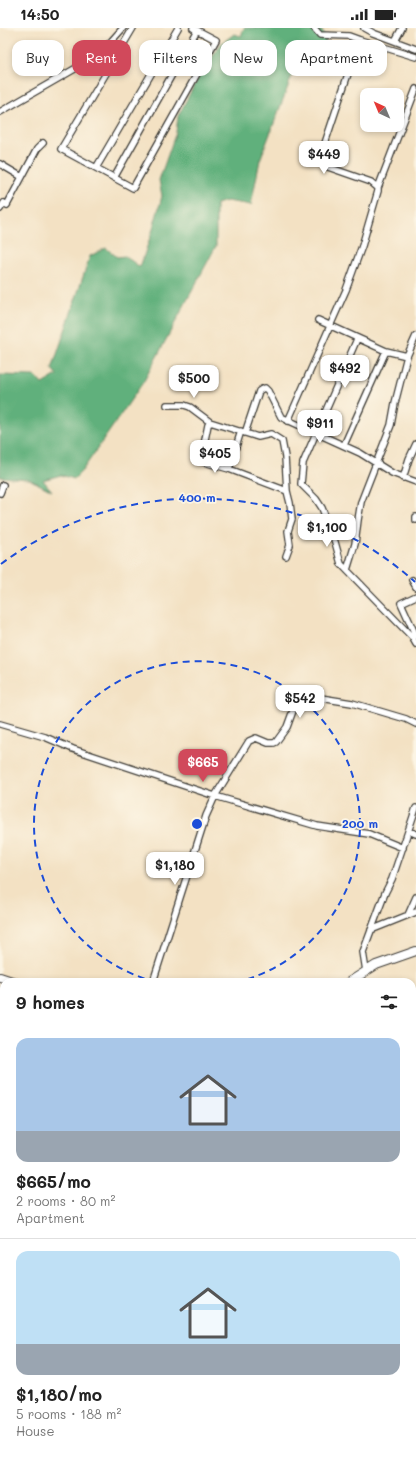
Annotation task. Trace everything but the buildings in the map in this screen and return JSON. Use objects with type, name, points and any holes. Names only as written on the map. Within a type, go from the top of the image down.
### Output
[{"type":"main road","points":[[355,978],[386,960],[416,951]]},
{"type":"street","points":[[0,112],[85,63],[106,47],[123,28]]},
{"type":"street","points":[[114,178],[195,29],[216,40],[133,188],[114,178],[61,149],[133,28]]},
{"type":"street","points":[[96,168],[178,28]]},
{"type":"street","points":[[314,28],[320,35],[349,36],[360,40]]},
{"type":"street","points":[[364,28],[416,48]]},
{"type":"street","points":[[395,41],[402,28]]},
{"type":"street","points":[[387,48],[416,57]]},
{"type":"street","points":[[347,76],[321,155],[323,161],[328,167],[371,182],[378,188]]},
{"type":"street","points":[[288,421],[346,290],[362,246],[378,188],[416,89]]},
{"type":"street","points":[[0,209],[4,203],[7,205],[37,149],[43,143]]},
{"type":"street","points":[[0,164],[22,177]]},
{"type":"street","points":[[318,320],[386,351],[407,356]]},
{"type":"street","points":[[347,570],[355,544],[361,502],[391,425],[407,356],[414,348],[416,336]]},
{"type":"street","points":[[357,338],[303,463],[301,484],[316,499],[322,508],[335,542],[341,564],[412,637],[416,644]]},
{"type":"street","points":[[344,445],[386,351]]},
{"type":"street","points":[[229,469],[259,392],[265,388],[282,417],[288,421],[344,445],[392,473],[416,482]]},
{"type":"street","points":[[167,405],[184,405],[190,407],[210,422],[258,437],[271,434],[282,441],[285,457],[287,491],[292,519],[288,530],[290,545],[286,556]]},
{"type":"street","points":[[210,422],[208,425],[201,459],[204,462],[229,469],[287,491]]},
{"type":"street","points":[[403,478],[416,444]]},
{"type":"street","points":[[0,493],[3,485]]},
{"type":"street","points":[[412,580],[416,587]]},
{"type":"street","points":[[416,596],[401,603],[416,636]]},
{"type":"street","points":[[154,978],[206,816],[215,796],[249,741],[256,738],[268,743],[276,742],[287,727],[294,708],[302,695],[352,703],[406,719],[416,724]]},
{"type":"street","points":[[0,724],[45,737],[73,749],[215,796],[317,826],[369,834],[403,848]]},
{"type":"street","points":[[366,971],[363,952],[370,930],[392,879],[416,808]]},
{"type":"street","points":[[409,830],[416,834]]},
{"type":"street","points":[[408,915],[416,897]]},
{"type":"street","points":[[370,930],[416,912]]},
{"type":"green space","points":[[244,28],[320,28],[326,40],[285,40],[285,76],[292,76],[260,160],[251,205],[227,201],[216,204],[216,246],[144,381],[82,471],[74,479],[61,475],[43,480],[52,491],[29,479],[0,477],[0,375],[35,376],[42,384],[57,375],[52,369],[90,256],[106,248],[117,257],[125,256],[140,267],[162,196],[159,180],[176,132],[178,116],[199,76],[212,76],[212,57],[220,45],[220,76],[277,76],[277,40],[226,40],[234,34],[241,36]]}]
